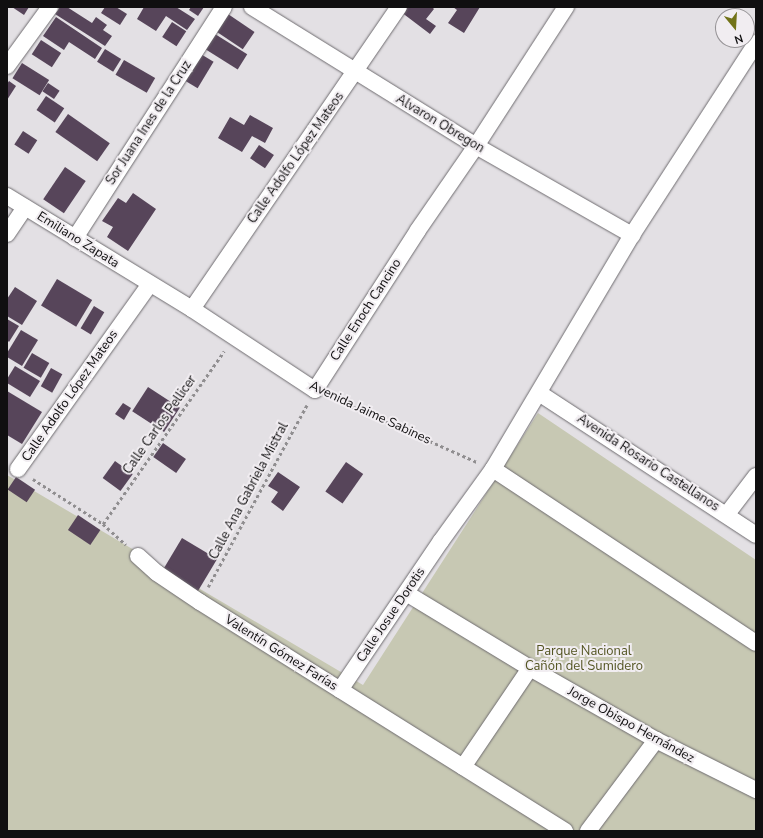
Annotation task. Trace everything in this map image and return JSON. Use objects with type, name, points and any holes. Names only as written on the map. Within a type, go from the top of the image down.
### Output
[{"type":"street","points":[[7,66],[50,7]]},
{"type":"street","name":"Sor Juana Ines de la Cruz","points":[[75,238],[224,7]]},
{"type":"street","name":"Alvaron Obregon","points":[[252,7],[476,146],[632,235]]},
{"type":"street","name":"Calle Adolfo López Mateos","points":[[192,309],[356,72],[399,7]]},
{"type":"street","name":"Calle Enoch Cancino","points":[[315,390],[418,230],[476,146],[566,7]]},
{"type":"street","name":"Calle Josue Dorotis","points":[[340,690],[441,540],[493,469],[632,235],[756,43]]},
{"type":"street","name":"Emiliano Zapata","points":[[7,196],[150,284]]},
{"type":"street","points":[[7,234],[25,207]]},
{"type":"street","name":"Calle Adolfo López Mateos","points":[[18,469],[150,284]]},
{"type":"street","name":"Avenida Jaime Sabines","points":[[150,284],[192,309],[315,390]]},
{"type":"street","name":"Avenida Rosario Castellanos","points":[[539,393],[727,514],[756,535]]},
{"type":"street","points":[[493,469],[756,643]]},
{"type":"street","points":[[727,514],[756,476]]},
{"type":"street","name":"Valentín Gómez Farías","points":[[138,556],[157,573],[200,602],[565,831]]},
{"type":"street","name":"Jorge Obispo Hernández","points":[[406,592],[530,668],[656,740],[756,790]]},
{"type":"street","points":[[464,767],[530,668]]},
{"type":"street","points":[[588,831],[656,740]]},
{"type":"path","name":"Calle Carlos Pellicer","points":[[103,524],[233,337]]},
{"type":"path","name":"Avenida Jaime Sabines","points":[[315,390],[493,469]]},
{"type":"path","name":"Calle Ana Gabriela Mistral","points":[[200,602],[315,390]]},
{"type":"path","points":[[18,469],[103,524],[138,556]]},
{"type":"green space","name":"Parque Nacional Cañón del Sumidero","points":[[538,413],[756,560],[756,831],[7,831],[7,475],[363,685]]},
{"type":"building","points":[[12,7],[29,7],[24,15]]},
{"type":"building","points":[[60,7],[67,7],[92,23],[96,17],[107,25],[103,30],[112,36],[105,46],[55,14]]},
{"type":"building","points":[[105,7],[116,7],[127,14],[120,25],[101,13]]},
{"type":"building","points":[[144,7],[176,7],[195,19],[187,30],[166,16],[156,31],[137,19]]},
{"type":"building","points":[[191,7],[204,7],[198,16],[189,10]]},
{"type":"building","points":[[404,7],[432,7],[434,9],[426,19],[436,26],[430,34],[401,12]]},
{"type":"building","points":[[453,7],[480,7],[464,33],[448,23],[457,10]]},
{"type":"building","points":[[228,14],[255,32],[243,49],[216,31]]},
{"type":"building","points":[[56,17],[102,48],[95,59],[69,42],[64,50],[43,36]]},
{"type":"building","points":[[172,22],[186,31],[176,46],[162,37]]},
{"type":"building","points":[[215,34],[247,54],[238,69],[205,49]]},
{"type":"building","points":[[41,40],[61,53],[52,67],[32,54]]},
{"type":"building","points":[[105,49],[121,59],[113,72],[97,62]]},
{"type":"building","points":[[199,53],[214,62],[198,88],[183,80]]},
{"type":"building","points":[[124,60],[155,78],[147,93],[116,75]]},
{"type":"building","points":[[22,63],[49,80],[40,95],[12,78]]},
{"type":"building","points":[[9,81],[16,86],[7,100],[7,84]]},
{"type":"building","points":[[48,83],[60,91],[54,99],[42,91]]},
{"type":"building","points":[[46,96],[64,108],[55,122],[36,110]]},
{"type":"building","points":[[68,114],[110,143],[97,161],[55,132]]},
{"type":"building","points":[[250,115],[273,128],[265,143],[252,136],[242,152],[218,138],[230,117],[244,125]]},
{"type":"building","points":[[23,131],[37,140],[29,154],[14,144]]},
{"type":"building","points":[[259,145],[274,155],[265,168],[250,158]]},
{"type":"building","points":[[65,167],[86,181],[64,213],[43,199]]},
{"type":"building","points":[[133,193],[156,209],[128,251],[107,237],[113,227],[102,221],[118,198],[126,203]]},
{"type":"building","points":[[57,279],[92,300],[76,327],[41,306]]},
{"type":"building","points":[[15,287],[37,301],[22,325],[7,316],[7,299]]},
{"type":"building","points":[[94,306],[104,312],[91,334],[81,328]]},
{"type":"building","points":[[7,319],[19,326],[9,342],[7,340]]},
{"type":"building","points":[[21,330],[38,340],[22,366],[7,357],[7,353]]},
{"type":"building","points":[[32,353],[49,363],[41,378],[24,368]]},
{"type":"building","points":[[15,366],[40,381],[30,397],[7,383],[7,379]]},
{"type":"building","points":[[51,368],[62,374],[52,393],[41,386]]},
{"type":"building","points":[[148,387],[180,408],[164,432],[132,411]]},
{"type":"building","points":[[7,391],[42,412],[22,444],[7,435]]},
{"type":"building","points":[[123,403],[131,408],[124,420],[115,414]]},
{"type":"building","points":[[163,443],[186,459],[176,473],[153,457]]},
{"type":"building","points":[[115,461],[133,474],[120,491],[103,478]]},
{"type":"building","points":[[346,462],[363,474],[343,504],[325,491]]},
{"type":"building","points":[[278,472],[300,487],[283,511],[271,502],[278,492],[268,486]]},
{"type":"building","points":[[16,477],[35,490],[27,502],[8,489]]},
{"type":"building","points":[[78,515],[100,530],[90,545],[68,530]]},
{"type":"building","points":[[182,538],[217,559],[196,594],[161,573]]}]
